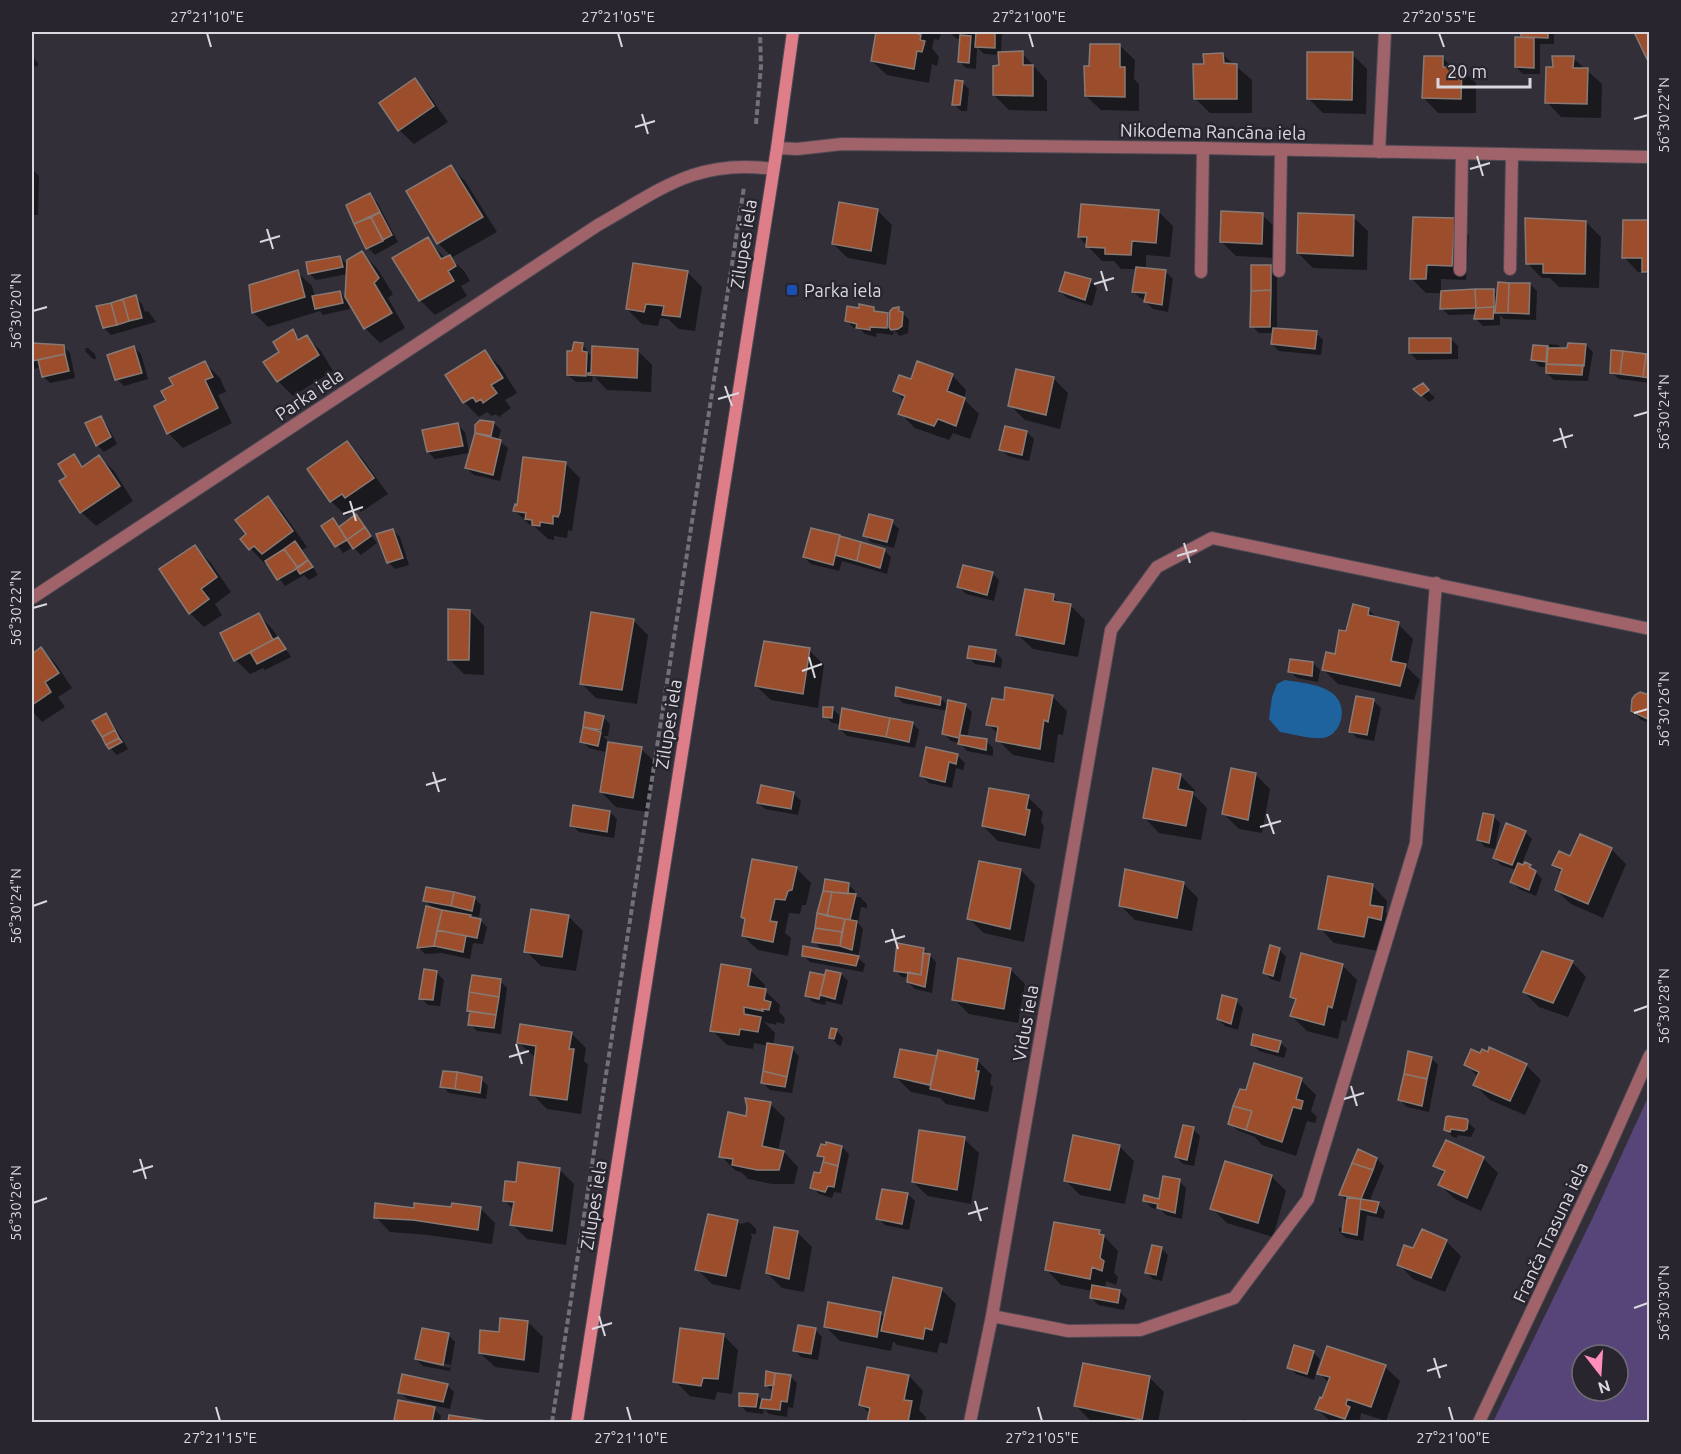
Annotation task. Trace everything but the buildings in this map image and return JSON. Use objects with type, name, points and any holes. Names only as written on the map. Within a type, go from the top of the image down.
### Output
[{"type":"main road","name":"Zilupes iela","points":[[577,1422],[777,148],[793,32]]},
{"type":"street","points":[[1379,152],[1385,32]]},
{"type":"street","name":"Nikodema Rancāna iela","points":[[777,148],[797,149],[842,144],[1203,148],[1650,157]]},
{"type":"street","points":[[1201,272],[1203,148]]},
{"type":"street","points":[[1279,271],[1281,150]]},
{"type":"street","points":[[1460,270],[1462,154]]},
{"type":"street","points":[[1510,269],[1512,155]]},
{"type":"street","name":"Parka iela","points":[[32,598],[598,225],[682,177],[716,168],[748,165],[773,169]]},
{"type":"street","name":"Vidus iela","points":[[970,1422],[992,1316],[1111,630],[1157,567],[1212,538],[1436,583]]},
{"type":"street","points":[[992,1316],[1068,1331],[1140,1330],[1234,1298],[1308,1198],[1416,843],[1436,583],[1650,629]]},
{"type":"street","name":"Franča Trasuna iela","points":[[1479,1422],[1605,1156],[1650,1055]]},
{"type":"path","points":[[755,129],[761,66],[760,32]]},
{"type":"path","points":[[552,1422],[732,255],[748,165]]},
{"type":"shaded area","points":[[1649,1095],[1649,1422],[1493,1422],[1594,1215]]},
{"type":"water","points":[[1285,680],[1306,683],[1333,693],[1340,704],[1342,717],[1333,733],[1328,737],[1317,738],[1280,732],[1269,719],[1272,697],[1277,684]]},
{"type":"place","name":"Parka iela","points":[[792,290]]}]
